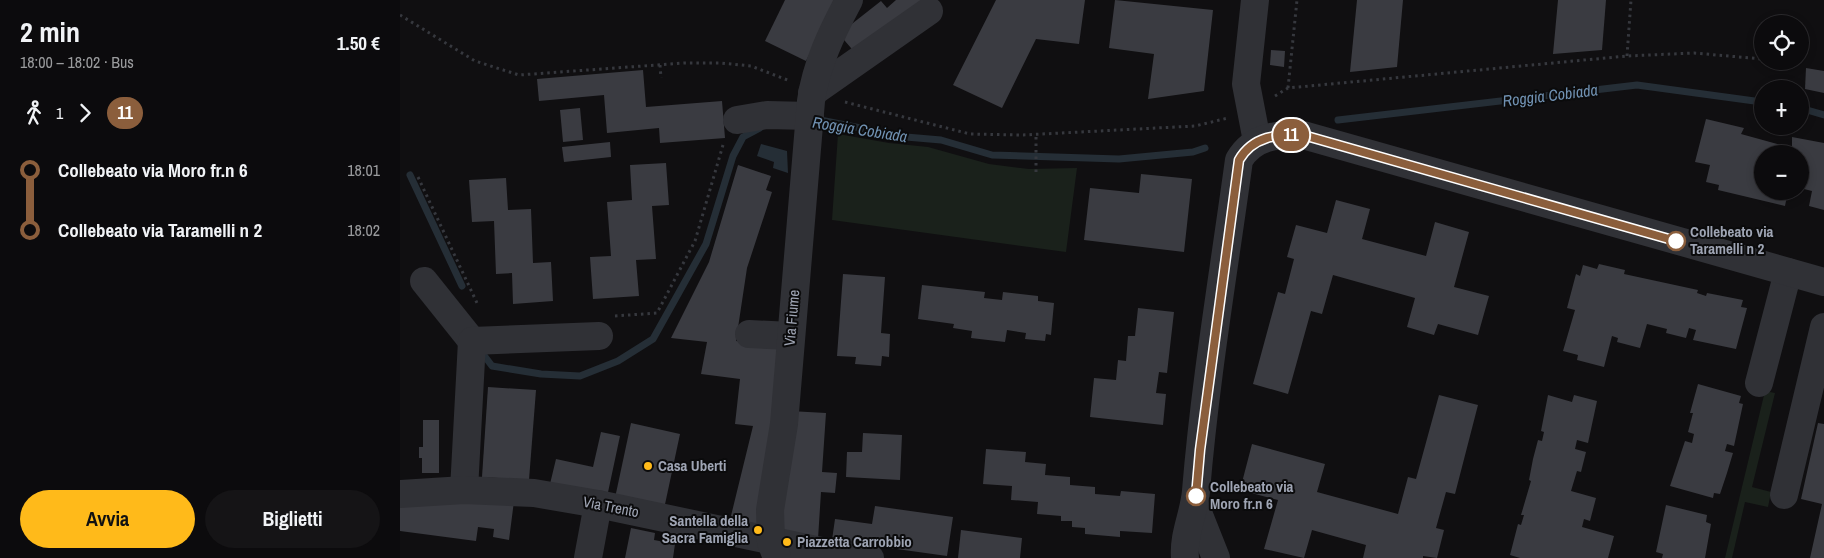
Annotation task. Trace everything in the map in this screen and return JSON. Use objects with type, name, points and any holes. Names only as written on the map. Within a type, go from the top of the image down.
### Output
[{"type":"street","name":"Via Fiume","points":[[768,546],[770,510],[784,424],[811,104],[830,37],[849,0]]},
{"type":"street","points":[[1254,0],[1246,84],[1257,141]]},
{"type":"street","points":[[737,120],[811,104],[929,11]]},
{"type":"street","points":[[1185,558],[1184,541],[1195,505],[1200,450],[1239,160],[1244,151],[1257,141],[1286,134],[1303,135],[1824,282]]},
{"type":"street","points":[[1759,383],[1788,272]]},
{"type":"street","points":[[424,281],[483,340]]},
{"type":"street","points":[[483,340],[604,326]]},
{"type":"street","points":[[1784,495],[1824,327]]},
{"type":"street","points":[[749,334],[791,336]]},
{"type":"street","points":[[464,490],[483,340]]},
{"type":"street","name":"Via Trento","points":[[400,494],[464,490],[534,493],[598,504],[768,546]]},
{"type":"street","points":[[588,558],[598,504]]},
{"type":"street","points":[[1195,505],[1216,558]]},
{"type":"street","points":[[768,546],[816,550],[870,558]]},
{"type":"path","points":[[1288,88],[1297,0]]},
{"type":"path","points":[[1627,56],[1631,0]]},
{"type":"path","points":[[400,15],[474,61],[519,75],[660,65],[721,63],[751,66],[774,74],[811,104],[970,134],[1036,134],[1195,126],[1227,118]]},
{"type":"path","points":[[1281,92],[1288,88],[1627,56],[1694,53],[1754,59]]},
{"type":"path","points":[[660,65],[661,78]]},
{"type":"path","points":[[1036,134],[1036,172]]},
{"type":"path","points":[[604,326],[657,313],[696,241],[723,145]]},
{"type":"path","points":[[418,177],[483,340]]},
{"type":"shaded area","points":[[838,134],[889,143],[928,147],[989,164],[1029,169],[1077,168],[1066,252],[832,220]]},
{"type":"shaded area","points":[[761,144],[787,151],[788,173],[773,168],[774,162],[757,156]]},
{"type":"shaded area","points":[[1765,391],[1775,393],[1752,487],[1771,492],[1768,507],[1745,502],[1732,558],[1725,558]]},
{"type":"building","points":[[785,0],[837,0],[806,61],[765,41]]},
{"type":"building","points":[[896,0],[932,0],[857,55],[839,34],[881,1],[887,8]]},
{"type":"building","points":[[996,0],[1085,0],[1079,44],[1036,39],[1002,108],[953,85]]},
{"type":"building","points":[[1115,0],[1213,10],[1204,91],[1148,99],[1154,54],[1109,48]]},
{"type":"building","points":[[1357,0],[1403,0],[1397,67],[1350,72]]},
{"type":"building","points":[[1558,0],[1606,0],[1602,50],[1553,54]]},
{"type":"building","points":[[1271,50],[1285,51],[1284,67],[1270,65]]},
{"type":"building","points":[[1809,68],[1824,71],[1824,93],[1809,90],[1809,80],[1805,80],[1806,70]]},
{"type":"building","points":[[643,70],[646,107],[722,101],[725,138],[660,143],[659,128],[607,133],[604,95],[539,101],[537,79]]},
{"type":"building","points":[[580,108],[583,140],[563,142],[560,110]]},
{"type":"building","points":[[1706,119],[1744,128],[1741,134],[1781,145],[1754,145],[1754,199],[1718,190],[1719,185],[1706,182],[1710,165],[1695,162]]},
{"type":"building","points":[[1792,137],[1824,143],[1824,210],[1809,206],[1812,191],[1809,190],[1809,145],[1792,145]]},
{"type":"building","points":[[610,142],[611,157],[564,162],[562,147]]},
{"type":"building","points":[[666,163],[669,205],[652,206],[656,259],[636,260],[639,296],[593,299],[590,257],[611,256],[607,202],[632,200],[630,165]]},
{"type":"building","points":[[738,165],[771,176],[766,190],[772,192],[747,268],[736,341],[778,346],[778,402],[758,530],[729,524],[753,426],[735,424],[740,379],[701,374],[707,342],[671,338],[709,262]]},
{"type":"building","points":[[1141,174],[1192,179],[1184,252],[1084,240],[1090,188],[1139,193]]},
{"type":"building","points":[[506,178],[508,210],[531,209],[533,263],[551,262],[553,301],[513,304],[512,273],[496,274],[494,221],[472,222],[469,180]]},
{"type":"building","points":[[1336,200],[1370,209],[1362,239],[1426,256],[1435,222],[1469,232],[1454,287],[1489,296],[1478,335],[1438,324],[1434,335],[1407,327],[1415,298],[1333,275],[1322,314],[1311,311],[1288,394],[1253,384],[1278,292],[1285,294],[1294,259],[1287,257],[1296,225],[1327,233]]},
{"type":"building","points":[[1760,200],[1786,200],[1785,206]]},
{"type":"building","points":[[1599,264],[1625,270],[1624,274],[1698,290],[1697,293],[1706,296],[1707,293],[1743,300],[1741,307],[1747,308],[1736,349],[1693,340],[1696,330],[1689,328],[1686,338],[1666,333],[1667,329],[1647,324],[1640,348],[1617,342],[1618,338],[1612,336],[1604,367],[1577,360],[1578,355],[1563,351],[1575,310],[1567,308],[1576,274],[1580,276],[1583,265],[1597,269]]},
{"type":"building","points":[[843,274],[885,277],[881,333],[890,334],[889,357],[882,356],[881,366],[855,364],[856,357],[837,356]]},
{"type":"building","points":[[922,285],[985,292],[984,298],[1002,300],[1003,292],[1038,296],[1038,301],[1054,303],[1051,335],[1046,334],[1045,341],[1025,339],[1026,333],[1007,330],[1005,342],[971,338],[972,331],[953,328],[954,324],[918,319]]},
{"type":"building","points":[[1138,308],[1174,312],[1167,373],[1159,372],[1156,393],[1166,394],[1163,425],[1090,417],[1094,378],[1116,380],[1118,360],[1126,361],[1128,336],[1135,336]]},
{"type":"building","points":[[1698,384],[1741,396],[1739,403],[1743,404],[1734,446],[1727,444],[1725,451],[1733,453],[1727,473],[1720,494],[1714,493],[1713,498],[1670,486],[1685,441],[1692,443],[1694,434],[1688,432],[1693,413],[1690,413]]},
{"type":"building","points":[[488,387],[536,390],[529,480],[482,477]]},
{"type":"building","points":[[1439,395],[1478,405],[1455,494],[1446,492],[1436,528],[1444,530],[1437,558],[1423,556],[1423,558],[1363,558],[1366,545],[1312,530],[1304,558],[1264,549],[1278,500],[1240,490],[1252,444],[1325,464],[1317,492],[1398,514],[1408,477],[1416,479]]},
{"type":"building","points":[[1548,395],[1572,402],[1574,395],[1597,401],[1588,443],[1577,440],[1575,449],[1586,452],[1581,472],[1577,471],[1571,491],[1596,498],[1590,521],[1584,519],[1582,527],[1614,536],[1608,558],[1520,558],[1510,555],[1518,524],[1521,525],[1524,515],[1521,515],[1531,481],[1529,480],[1538,440],[1542,441],[1544,432],[1541,431]]},
{"type":"building","points":[[790,411],[826,413],[822,472],[837,473],[835,493],[821,492],[818,539],[777,533]]},
{"type":"building","points":[[423,420],[439,420],[439,473],[422,473],[422,458],[419,458],[419,447],[423,447]]},
{"type":"building","name":"Casa Uberti","points":[[631,423],[680,434],[664,509],[615,498]]},
{"type":"building","points":[[1818,423],[1824,424],[1824,558],[1810,558],[1822,504],[1801,499]]},
{"type":"building","points":[[601,432],[620,436],[607,497],[550,484],[556,459],[593,467]]},
{"type":"building","points":[[863,433],[902,435],[900,480],[846,477],[847,452],[862,452]]},
{"type":"building","points":[[986,449],[1026,452],[1025,462],[1046,464],[1045,475],[1070,477],[1070,485],[1095,487],[1095,494],[1120,496],[1121,491],[1155,494],[1152,533],[1120,531],[1120,537],[1085,534],[1085,528],[1072,527],[1072,521],[1061,521],[1061,516],[1037,514],[1038,502],[1011,500],[1012,486],[983,484]]},
{"type":"building","points":[[514,501],[509,540],[493,537],[494,529],[478,527],[476,541],[400,531],[400,502]]},
{"type":"building","points":[[1666,505],[1707,515],[1706,522],[1711,524],[1705,558],[1662,558],[1663,554],[1656,552]]},
{"type":"building","points":[[875,506],[953,517],[947,556],[832,540],[835,519],[872,524]]},
{"type":"building","points":[[631,528],[655,533],[654,540],[675,544],[673,558],[625,558]]},
{"type":"building","points":[[961,530],[1022,538],[1020,558],[958,558]]},
{"type":"waterway","name":"Roggia Cobiada","points":[[1338,120],[1637,85],[1754,101]]},
{"type":"waterway","name":"Roggia Cobiada","points":[[1809,111],[1824,115]]},
{"type":"waterway","name":"Roggia Cobiada","points":[[815,119],[906,137],[941,140],[992,155],[1119,159],[1193,152],[1205,148]]},
{"type":"waterway","name":"Roggia Cobiada","points":[[483,354],[492,366],[541,374],[580,376],[618,361],[653,339],[706,244],[733,156],[743,137],[760,128]]},
{"type":"waterway","name":"Roggia Cobiada","points":[[410,175],[462,286]]},
{"type":"bus line","name":"11","points":[[1196,496],[1200,450],[1239,160],[1244,151],[1257,141],[1271,136],[1286,134],[1303,135],[1676,241]]},
{"type":"place","name":"Collebeato via Taramelli n 2","points":[[1676,241]]},
{"type":"place","name":"Casa Uberti","points":[[648,466]]},
{"type":"place","name":"Collebeato via Moro fr.n 6","points":[[1196,496]]},
{"type":"place","name":"Santella della Sacra Famiglia","points":[[758,530]]},
{"type":"place","name":"Piazzetta Carrobbio","points":[[787,542]]}]
